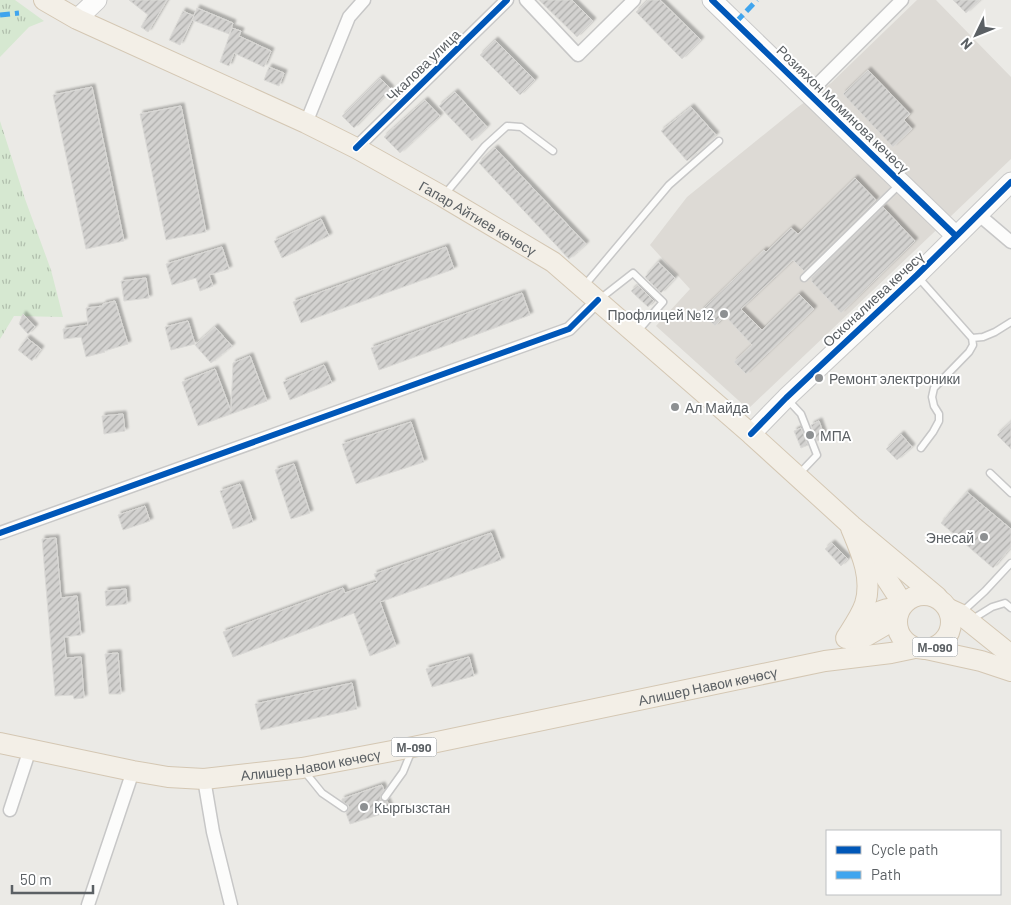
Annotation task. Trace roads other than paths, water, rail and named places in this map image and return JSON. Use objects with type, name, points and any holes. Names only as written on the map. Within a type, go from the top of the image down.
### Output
[{"type":"main road","name":"Гапар Айтиев көчөсү","points":[[44,0],[77,19],[306,123],[356,148],[442,196],[553,262],[798,475],[849,523],[953,611],[1011,654]]},
{"type":"main road","name":"Гапар Айтиев көчөсү","points":[[849,523],[900,610]]},
{"type":"main road","points":[[846,638],[863,607],[868,586],[862,553],[849,523]]},
{"type":"main road","name":"М-090","points":[[921,648],[937,646],[946,638],[951,627],[953,611],[932,595],[922,594],[912,597],[900,610],[898,629],[906,642],[921,648],[981,661],[1011,671]]},
{"type":"main road","points":[[829,658],[846,638],[876,613],[887,608],[900,610]]},
{"type":"main road","name":"Алишер Навои көчөсү","points":[[829,658],[900,610]]},
{"type":"main road","name":"Алишер Навои көчөсү","points":[[0,743],[133,771],[168,777],[204,779],[302,768],[413,747],[829,658],[891,654],[921,648]]},
{"type":"street","points":[[77,19],[96,0]]},
{"type":"street","points":[[306,123],[348,17],[364,0]]},
{"type":"street","name":"Чкалова улица","points":[[356,148],[507,0]]},
{"type":"street","points":[[526,0],[578,55],[634,0]]},
{"type":"street","name":"Розияхон Моминова көчөсү","points":[[712,0],[956,236]]},
{"type":"street","points":[[809,93],[902,0]]},
{"type":"street","name":"Осконалиева көчөсү","points":[[751,434],[1011,182]]},
{"type":"street","points":[[978,214],[1011,242]]},
{"type":"street","points":[[0,533],[569,328],[598,300]]},
{"type":"street","points":[[10,810],[30,749]]},
{"type":"street","points":[[88,905],[133,771]]},
{"type":"street","points":[[204,779],[212,832],[231,905]]},
{"type":"lane","points":[[442,196],[486,146],[507,126],[520,127],[553,151]]},
{"type":"lane","points":[[583,287],[669,186],[719,141]]},
{"type":"lane","points":[[804,278],[901,183]]},
{"type":"lane","points":[[598,300],[633,273],[663,302],[636,333]]},
{"type":"lane","points":[[917,275],[972,338],[973,345],[969,352],[934,388],[932,398],[939,414],[939,421],[921,448]]},
{"type":"lane","points":[[972,338],[982,337],[995,332],[1011,322]]},
{"type":"lane","points":[[786,398],[801,414],[818,455],[798,475]]},
{"type":"lane","points":[[990,473],[1011,493]]},
{"type":"lane","points":[[953,611],[985,591],[1011,563]]},
{"type":"lane","points":[[953,611],[992,607],[1005,602],[1011,608]]},
{"type":"lane","points":[[385,796],[403,772],[413,747]]},
{"type":"lane","points":[[302,768],[322,793],[344,808]]},
{"type":"place","name":"Профлицей №12","points":[[724,314]]},
{"type":"place","name":"Ремонт электроники","points":[[819,378]]},
{"type":"place","name":"Ал Майда","points":[[675,407]]},
{"type":"place","name":"МПА","points":[[810,435]]},
{"type":"place","name":"Энесай","points":[[984,537]]},
{"type":"place","name":"Кыргызстан","points":[[364,807]]}]
